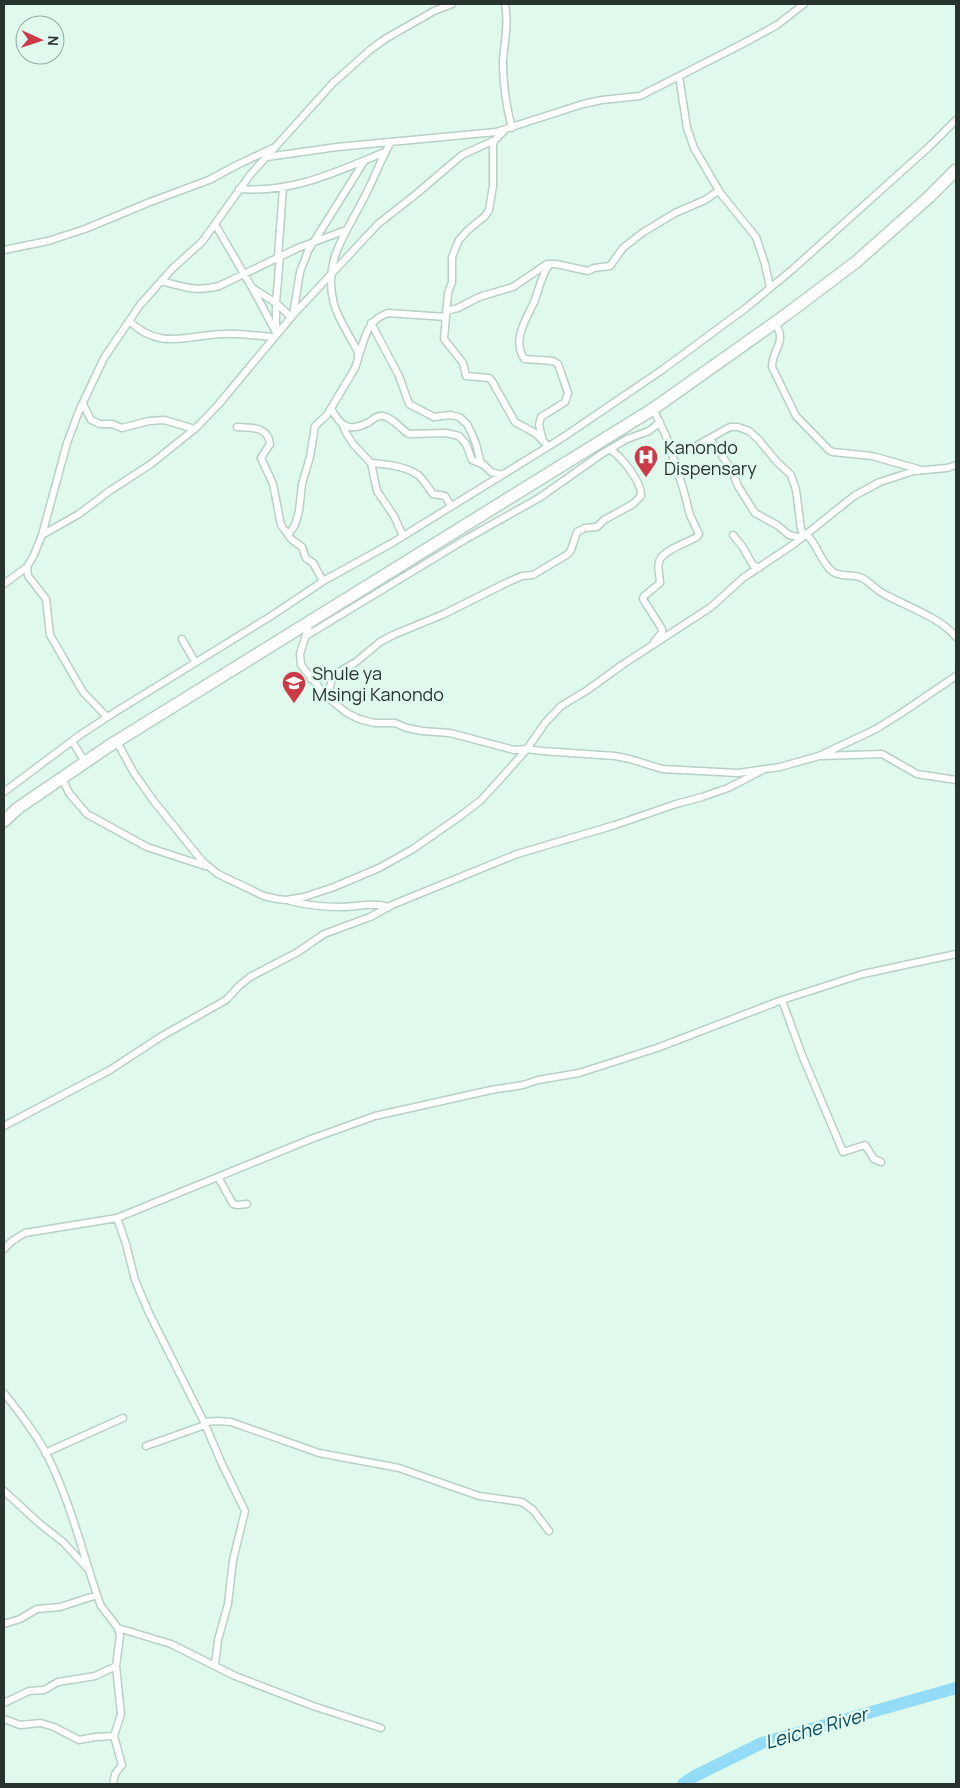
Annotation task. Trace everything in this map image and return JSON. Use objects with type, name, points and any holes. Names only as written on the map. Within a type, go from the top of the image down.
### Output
[{"type":"highway","points":[[4,821],[18,808],[85,762],[654,408],[775,323],[856,262],[929,198],[956,170]]},
{"type":"street","points":[[4,584],[27,567],[42,535],[67,443],[83,404],[104,358],[129,321],[161,281],[202,242],[250,175],[333,83],[385,39],[452,4]]},
{"type":"street","points":[[505,4],[507,25],[503,60],[504,89],[509,129]]},
{"type":"street","points":[[267,157],[391,142],[473,135],[509,129],[583,104],[640,96],[744,44],[777,25],[804,4]]},
{"type":"street","points":[[679,76],[690,139],[718,191],[756,237],[770,287]]},
{"type":"street","points":[[4,792],[72,741],[108,717],[271,616],[322,581],[403,536],[502,475],[613,405],[670,365],[746,308],[793,269],[929,147],[956,120]]},
{"type":"street","points":[[42,535],[79,514],[151,464],[194,429],[218,405],[292,316],[357,244],[385,217],[415,195],[462,155],[495,140],[509,129]]},
{"type":"street","points":[[495,140],[493,144],[492,193],[489,210],[459,240],[452,257],[452,282],[448,293],[444,340],[463,363],[466,376],[489,378],[515,422],[535,434],[548,446]]},
{"type":"street","points":[[359,356],[334,304],[330,276],[338,244],[366,194],[391,142]]},
{"type":"street","points":[[4,250],[48,241],[85,230],[150,202],[209,180],[277,146]]},
{"type":"street","points":[[239,189],[272,190],[316,180],[385,152]]},
{"type":"street","points":[[292,316],[304,258],[323,224],[365,160]]},
{"type":"street","points":[[276,334],[283,188]]},
{"type":"street","points":[[288,534],[295,525],[299,511],[303,479],[312,447],[315,426],[324,419],[355,368],[371,323],[375,319],[388,313],[446,314],[479,297],[513,286],[550,264],[583,270],[610,266],[623,248],[642,233],[674,213],[705,200],[718,191]]},
{"type":"street","points":[[215,224],[253,289],[276,334]]},
{"type":"street","points":[[161,281],[194,290],[206,290],[245,275],[279,257],[314,242],[346,230]]},
{"type":"street","points":[[543,441],[539,425],[541,416],[566,401],[568,393],[558,364],[553,361],[524,359],[521,353],[520,341],[521,329],[525,318],[533,304],[545,270],[550,264]]},
{"type":"street","points":[[253,289],[276,303],[292,316]]},
{"type":"street","points":[[129,321],[144,333],[166,340],[224,334],[276,334]]},
{"type":"street","points":[[371,323],[399,376],[410,404],[434,418],[451,415],[460,417],[467,424],[472,434],[481,464]]},
{"type":"street","points":[[775,323],[781,335],[772,367],[792,410],[828,450],[872,456],[905,464],[919,470]]},
{"type":"street","points":[[83,404],[91,420],[100,424],[112,424],[122,428],[149,421],[164,420],[194,429]]},
{"type":"street","points":[[331,408],[353,444],[371,463],[377,491],[394,516],[403,536]]},
{"type":"street","points":[[652,645],[662,632],[662,629],[644,596],[660,583],[659,563],[662,556],[697,537],[699,534],[687,508],[683,488],[654,408]]},
{"type":"street","points":[[343,425],[354,428],[377,417],[384,416],[409,434],[452,433],[463,439],[472,460],[486,467],[491,472],[502,475]]},
{"type":"street","points":[[306,636],[466,539],[539,498],[610,449],[627,439],[649,431],[660,422]]},
{"type":"street","points":[[237,427],[263,430],[269,438],[270,444],[262,458],[274,484],[280,525],[302,547],[306,558],[313,563],[322,581]]},
{"type":"street","points":[[670,451],[694,447],[720,432],[734,427],[749,431],[758,438],[777,462],[791,474],[796,490],[801,529],[804,536]]},
{"type":"street","points":[[710,439],[732,470],[738,486],[757,515],[777,525],[789,535],[804,536],[813,542],[822,560],[833,572],[839,575],[862,578],[883,593],[940,624],[956,637]]},
{"type":"street","points":[[311,679],[339,672],[356,662],[380,642],[392,635],[444,614],[522,576],[533,575],[568,554],[572,550],[577,532],[586,528],[597,527],[640,498],[642,493],[634,477],[620,457],[610,449]]},
{"type":"street","points":[[371,463],[386,464],[414,472],[433,494],[445,496],[450,506]]},
{"type":"street","points":[[286,900],[304,897],[334,887],[379,868],[413,849],[444,828],[480,801],[527,749],[545,723],[561,706],[711,607],[743,578],[804,536],[864,490],[880,482],[919,470],[946,468],[956,465]]},
{"type":"street","points":[[733,536],[742,546],[753,565],[759,568]]},
{"type":"street","points":[[27,567],[32,581],[46,598],[48,628],[53,641],[83,692],[108,717]]},
{"type":"street","points":[[310,622],[300,654],[301,665],[328,698],[346,713],[367,722],[395,723],[414,730],[456,734],[514,750],[527,749],[542,752],[615,756],[662,769],[718,773],[762,770],[819,756],[876,729],[956,676]]},
{"type":"street","points":[[182,639],[195,662]]},
{"type":"street","points":[[328,698],[331,682],[339,672]]},
{"type":"street","points":[[72,741],[85,762]]},
{"type":"street","points":[[117,742],[141,783],[202,861],[218,874],[264,896],[321,906],[343,907],[364,904],[388,907]]},
{"type":"street","points":[[819,756],[882,754],[917,774],[956,780]]},
{"type":"street","points":[[4,1126],[110,1070],[162,1036],[226,1000],[250,977],[298,952],[324,934],[370,917],[388,907],[517,854],[702,797],[728,788],[762,770]]},
{"type":"street","points":[[62,778],[69,793],[87,814],[147,847],[208,867]]},
{"type":"street","points":[[4,1249],[12,1241],[25,1233],[118,1218],[311,1138],[375,1116],[578,1073],[657,1048],[782,1000],[863,974],[956,954]]},
{"type":"street","points":[[782,1000],[802,1055],[843,1152],[865,1145],[874,1159],[881,1162]]},
{"type":"street","points":[[218,1177],[233,1204],[247,1204]]},
{"type":"street","points":[[118,1218],[135,1280],[244,1511],[233,1560],[228,1604],[218,1640],[215,1665]]},
{"type":"street","points":[[4,1393],[20,1412],[46,1452],[73,1517],[97,1595],[102,1606],[118,1628],[120,1636],[116,1666],[121,1714],[114,1736],[122,1765],[115,1774],[113,1784]]},
{"type":"street","points":[[46,1452],[123,1418]]},
{"type":"street","points":[[146,1446],[204,1423],[231,1422],[319,1453],[399,1468],[479,1496],[522,1502],[533,1510],[549,1532]]},
{"type":"street","points":[[4,1491],[63,1542],[89,1570]]},
{"type":"street","points":[[4,1624],[20,1619],[37,1609],[60,1607],[97,1595]]},
{"type":"street","points":[[118,1628],[171,1644],[234,1676],[313,1706],[381,1728]]},
{"type":"street","points":[[4,1702],[28,1691],[40,1692],[58,1682],[95,1676],[116,1666]]},
{"type":"street","points":[[4,1719],[20,1725],[41,1723],[54,1727],[79,1740],[95,1736],[114,1736]]},
{"type":"waterway","name":"Leiche River","points":[[683,1784],[693,1777],[762,1743],[956,1688]]},
{"type":"place","name":"Kanondo Dispensary","points":[[646,478]]},
{"type":"place","name":"Shule ya Msingi Kanondo","points":[[294,704]]}]
